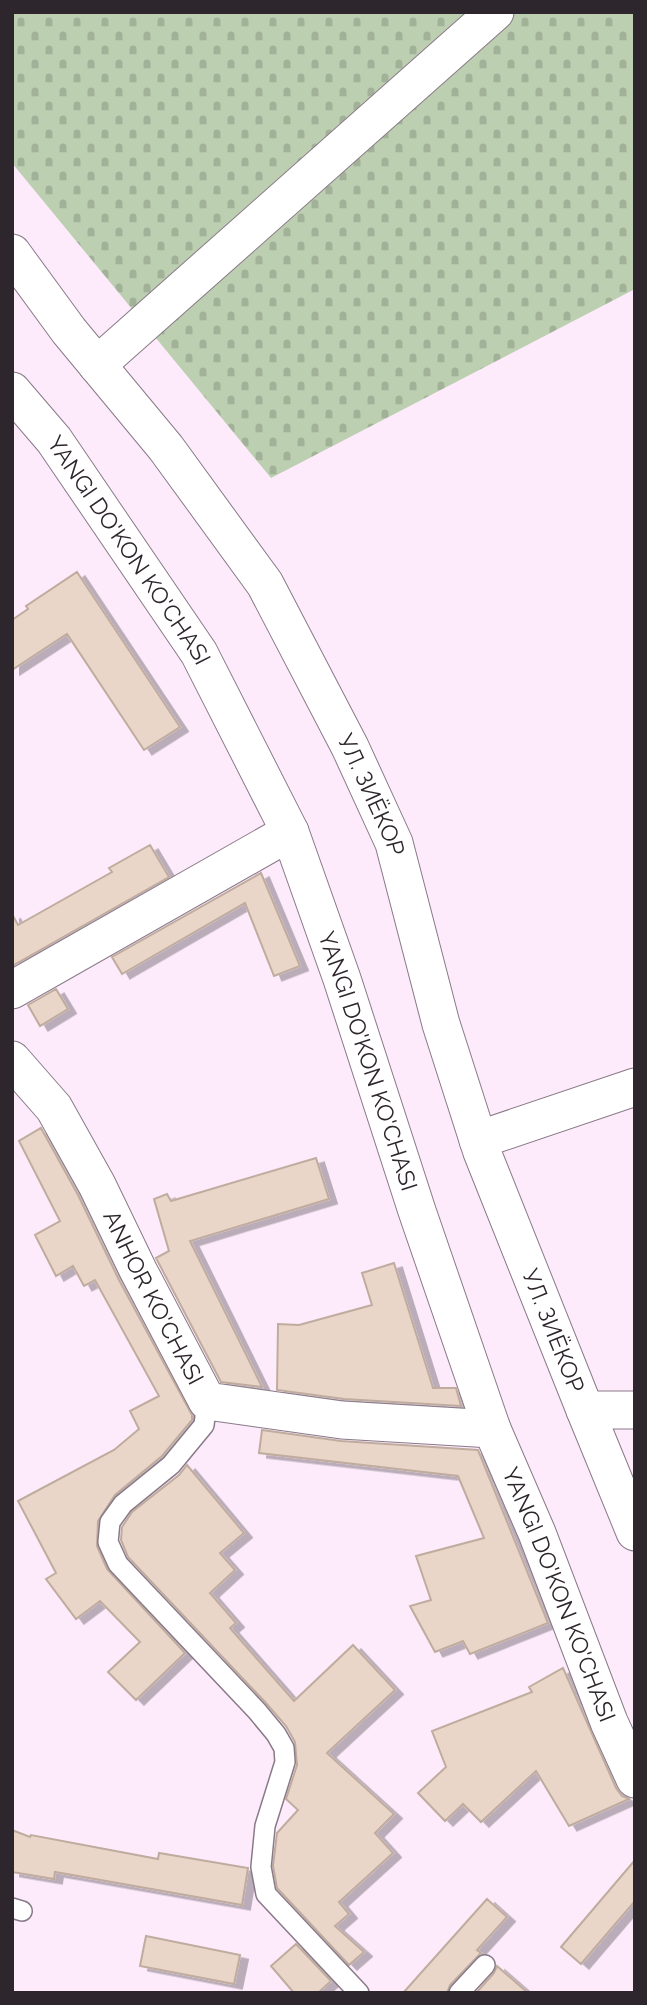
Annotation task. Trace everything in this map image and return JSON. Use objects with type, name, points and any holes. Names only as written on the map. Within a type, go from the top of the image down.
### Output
[{"type":"street","points":[[97,365],[495,12]]},
{"type":"street","name":"УЛ. ЗИЁКОР","points":[[12,253],[69,331],[166,447],[265,584],[350,747],[394,844],[441,1024],[478,1140],[635,1532]]},
{"type":"street","name":"YANGI DO'KON KO'CHASI","points":[[12,391],[54,440],[199,653],[290,832],[342,979],[417,1211],[492,1429],[537,1532],[609,1722],[635,1779]]},
{"type":"street","points":[[12,990],[290,832]]},
{"type":"street","name":"ANHOR KO'CHASI","points":[[12,1060],[54,1108],[97,1185],[207,1401],[342,1420],[492,1429]]},
{"type":"street","points":[[478,1140],[635,1087]]},
{"type":"street","points":[[585,1410],[635,1410]]},
{"type":"lane","points":[[207,1401],[204,1425],[171,1465],[123,1504],[110,1522],[108,1542],[118,1564],[257,1711],[284,1748],[285,1762],[265,1826],[261,1867],[266,1894],[359,1993]]},
{"type":"lane","points":[[459,1993],[485,1965]]},
{"type":"green space","points":[[12,12],[635,12],[635,289],[271,478],[12,163]]},
{"type":"building","points":[[77,572],[180,727],[144,750],[67,634],[12,670],[12,620],[28,609],[26,606]]},
{"type":"building","points":[[150,845],[169,877],[12,966],[12,914],[18,925],[112,872],[109,868]]},
{"type":"building","points":[[261,873],[300,966],[274,976],[245,903],[122,974],[112,957]]},
{"type":"building","points":[[56,989],[68,1009],[40,1026],[28,1005]]},
{"type":"building","points":[[41,1128],[192,1415],[192,1420],[162,1456],[115,1495],[98,1521],[97,1546],[107,1569],[185,1653],[136,1700],[108,1672],[140,1642],[100,1601],[76,1619],[46,1579],[56,1573],[18,1501],[114,1450],[139,1429],[130,1411],[159,1396],[95,1280],[84,1286],[73,1266],[56,1276],[35,1235],[60,1221],[19,1141]]},
{"type":"building","points":[[316,1158],[329,1199],[190,1241],[262,1387],[221,1382],[156,1258],[169,1251],[154,1199],[167,1194],[171,1201]]},
{"type":"building","points":[[394,1263],[433,1388],[456,1388],[461,1406],[344,1399],[277,1390],[278,1324],[299,1325],[372,1305],[362,1273]]},
{"type":"building","points":[[262,1430],[341,1441],[478,1450],[548,1623],[470,1654],[463,1641],[435,1652],[410,1606],[431,1600],[416,1556],[484,1538],[458,1476],[259,1453]]},
{"type":"building","points":[[187,1465],[244,1533],[220,1553],[235,1570],[210,1593],[236,1623],[230,1628],[294,1701],[353,1645],[395,1690],[327,1753],[394,1814],[375,1833],[393,1853],[339,1902],[349,1914],[335,1926],[364,1952],[349,1965],[277,1888],[273,1866],[277,1833],[298,1810],[286,1799],[297,1765],[295,1742],[286,1726],[266,1703],[128,1557],[121,1540],[122,1527],[132,1512],[179,1475]]},
{"type":"building","points":[[563,1668],[616,1788],[622,1796],[629,1799],[569,1826],[536,1771],[481,1822],[463,1804],[445,1821],[418,1793],[446,1767],[432,1731],[532,1692],[529,1687]]},
{"type":"building","points":[[12,1830],[30,1837],[31,1835],[158,1859],[159,1853],[248,1868],[242,1905],[55,1872],[54,1879],[12,1872]]},
{"type":"building","points":[[635,1860],[635,1901],[581,1964],[561,1947]]},
{"type":"building","points":[[487,1899],[507,1917],[477,1950],[481,1953],[450,1985],[447,1993],[403,1993]]},
{"type":"building","points":[[146,1936],[240,1955],[234,1984],[140,1966]]},
{"type":"building","points":[[296,1944],[331,1981],[318,1993],[294,1993],[271,1966]]},
{"type":"building","points":[[497,1966],[528,1993],[476,1993]]}]
